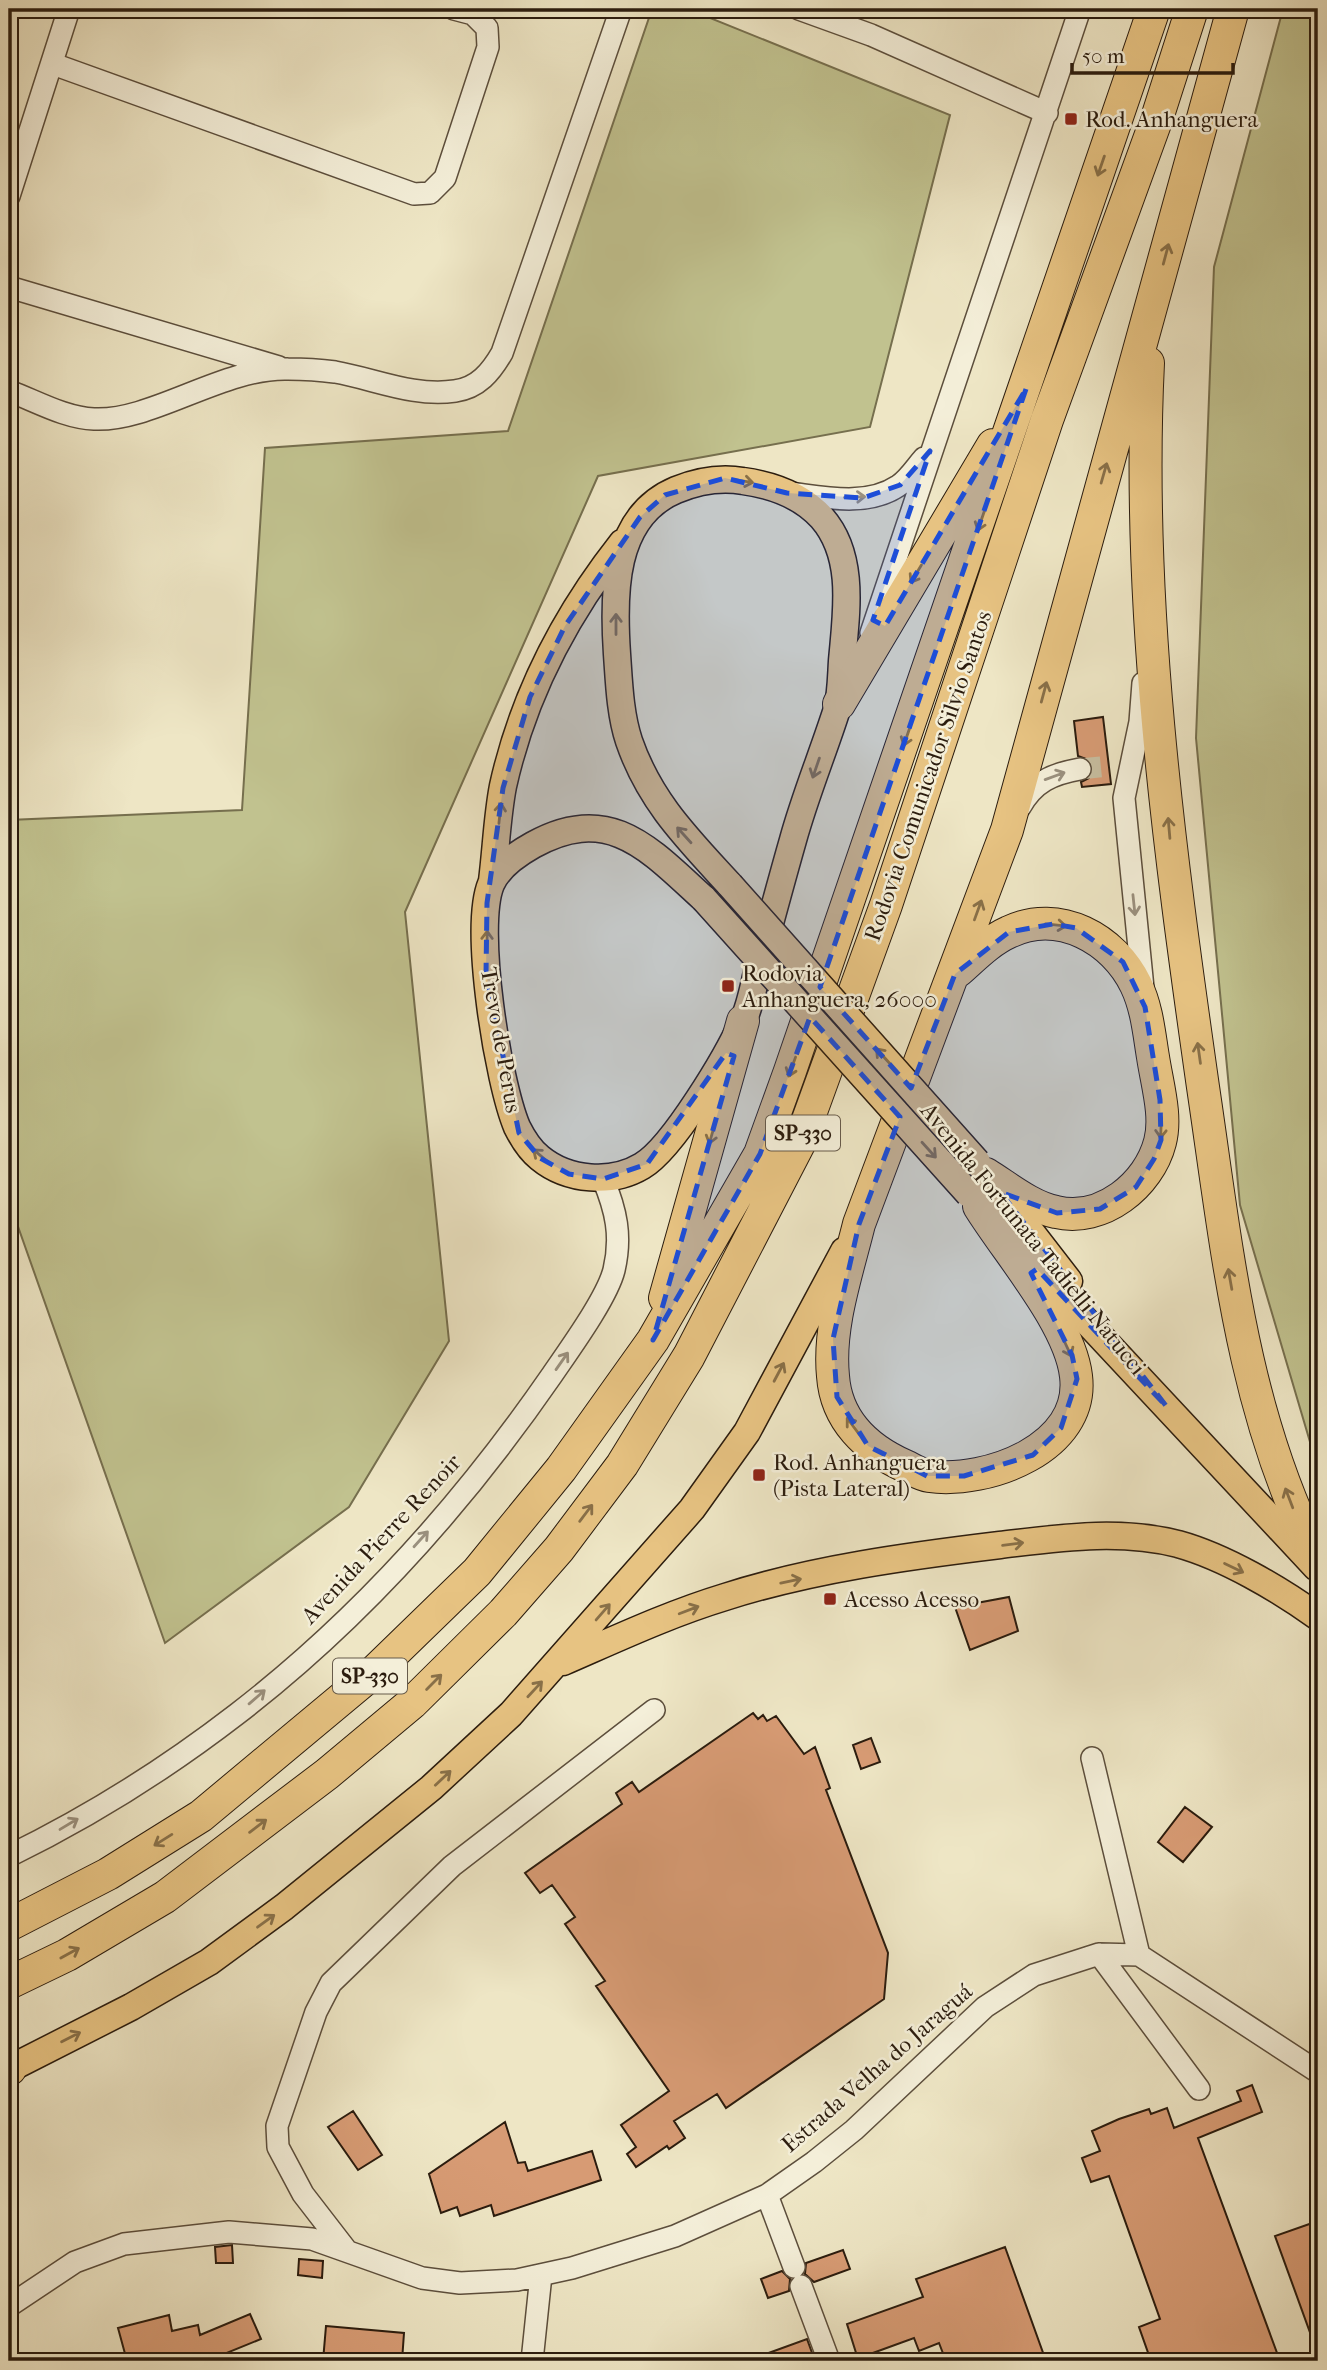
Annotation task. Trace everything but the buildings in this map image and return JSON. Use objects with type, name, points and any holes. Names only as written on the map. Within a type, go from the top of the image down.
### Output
[{"type":"highway","name":"Rodovia Comunicador Silvio Santos","points":[[9,1925],[108,1874],[201,1816],[375,1671],[477,1572],[561,1469],[653,1340],[760,1154],[853,895],[1154,9]]},
{"type":"highway","name":"Rodovia Comunicador Silvio Santos","points":[[9,1983],[67,1955],[165,1897],[327,1774],[412,1703],[503,1613],[559,1549],[622,1465],[689,1356],[800,1142],[886,905],[1047,420],[1157,118],[1192,9]]},
{"type":"highway","points":[[978,1184],[1072,1355],[1077,1378],[1072,1409],[1061,1428],[1033,1455],[1004,1468],[964,1476],[928,1476],[868,1446],[847,1421],[836,1397],[833,1339],[859,1224],[1007,830],[1084,542],[1151,311],[1233,9]]},
{"type":"highway","points":[[1151,311],[1145,442],[1148,580],[1175,889],[1224,1245],[1239,1328],[1259,1407],[1290,1502],[1318,1560]]},
{"type":"highway","points":[[839,704],[1026,389]]},
{"type":"highway","points":[[955,974],[989,944],[1009,932],[1029,925],[1053,924],[1076,928],[1100,941],[1123,962],[1145,1007],[1160,1100],[1161,1140],[1150,1166],[1136,1187],[1100,1209],[1057,1213],[978,1184]]},
{"type":"highway","points":[[653,1340],[743,1021]]},
{"type":"main road","points":[[628,536],[640,517],[665,495],[692,483],[725,478],[787,493],[824,521],[839,547],[848,589],[839,704]]},
{"type":"main road","name":"Trevo de Perus","points":[[628,536],[595,577],[565,626],[530,697],[503,788],[487,903],[486,974],[509,1103],[519,1133],[540,1158],[569,1174],[603,1179],[627,1173],[647,1164],[686,1117],[743,1021],[798,821],[839,704]]},
{"type":"main road","name":"Avenida Fortunata Tadielli Natucci","points":[[628,536],[618,569],[615,624],[619,683],[627,736],[643,776],[664,812],[730,885],[978,1184],[1167,1406],[1318,1570]]},
{"type":"main road","points":[[492,881],[513,856],[552,835],[586,828],[616,832],[646,846],[704,899],[978,1184]]},
{"type":"main road","points":[[9,2069],[131,2007],[209,1962],[284,1908],[432,1788],[511,1714],[558,1664],[692,1509],[747,1432],[859,1224]]},
{"type":"main road","points":[[558,1664],[725,1597],[778,1583],[945,1552],[1080,1535],[1133,1536],[1180,1545],[1284,1593],[1318,1617]]},
{"type":"street","points":[[9,195],[69,9]]},
{"type":"street","points":[[53,64],[414,194],[430,193],[445,177],[488,47],[487,28],[473,15],[454,9]]},
{"type":"street","points":[[9,287],[284,368],[334,372],[421,393],[475,385],[493,369],[502,353],[621,9]]},
{"type":"street","points":[[862,665],[930,451],[1047,113],[1080,9]]},
{"type":"street","points":[[811,11],[1047,113]]},
{"type":"street","points":[[9,391],[75,417],[97,420],[141,411],[221,380],[284,368]]},
{"type":"street","points":[[787,493],[830,498],[884,494],[900,485],[930,451]]},
{"type":"street","points":[[1145,1007],[1119,765],[1140,722],[1148,580]]},
{"type":"street","points":[[1007,830],[1027,795],[1037,784],[1059,773],[1080,769]]},
{"type":"street","name":"Avenida Pierre Renoir","points":[[9,1856],[52,1835],[136,1784],[237,1714],[347,1620],[438,1521],[506,1441],[575,1342],[613,1273],[619,1239],[616,1211],[603,1179]]},
{"type":"street","points":[[347,2251],[303,2194],[278,2147],[277,2126],[316,2012],[331,1983],[452,1866],[654,1710]]},
{"type":"street","points":[[1092,1758],[1139,1955],[1318,2072]]},
{"type":"street","name":"Estrada Velha do Jaraguá","points":[[9,2306],[75,2262],[124,2244],[229,2232],[268,2233],[312,2239],[422,2278],[460,2283],[517,2280],[541,2275],[675,2236],[766,2195],[854,2130],[985,2007],[1034,1975],[1099,1954],[1118,1952],[1139,1955]]},
{"type":"street","points":[[1099,1954],[1199,2090]]},
{"type":"street","points":[[766,2195],[829,2361]]},
{"type":"street","points":[[532,2361],[541,2275]]},
{"type":"highlighted area","points":[[1026,389],[820,987],[911,1088],[955,974],[1009,932],[1053,924],[1076,928],[1123,962],[1145,1007],[1160,1100],[1161,1140],[1154,1159],[1136,1187],[1100,1209],[1057,1213],[1000,1192],[1167,1407],[1037,1269],[1031,1273],[1072,1355],[1077,1379],[1061,1428],[1033,1455],[964,1476],[927,1476],[868,1446],[837,1397],[833,1339],[859,1224],[900,1117],[810,1017],[760,1154],[653,1340],[734,1056],[726,1053],[647,1164],[603,1179],[569,1174],[540,1158],[519,1133],[486,974],[487,903],[503,788],[530,697],[565,626],[640,517],[665,495],[725,478],[787,493],[863,498],[900,485],[930,451],[873,620],[885,626]]},
{"type":"green space","points":[[652,9],[688,9],[950,115],[870,427],[598,476],[405,912],[449,1341],[349,1507],[165,1643],[9,1201],[9,820],[242,810],[265,448],[508,431]]},
{"type":"green space","points":[[1283,9],[1318,9],[1318,1469],[1240,1205],[1196,738],[1214,267]]},
{"type":"tunnel","points":[[1080,769],[1109,766]]},
{"type":"place","name":"Rod. Anhanguera","points":[[1071,119]]},
{"type":"place","name":"Rodovia Anhanguera, 26000","points":[[728,986]]},
{"type":"place","name":"Rod. Anhanguera (Pista Lateral)","points":[[759,1475]]},
{"type":"place","name":"Acesso Acesso","points":[[830,1599]]}]
